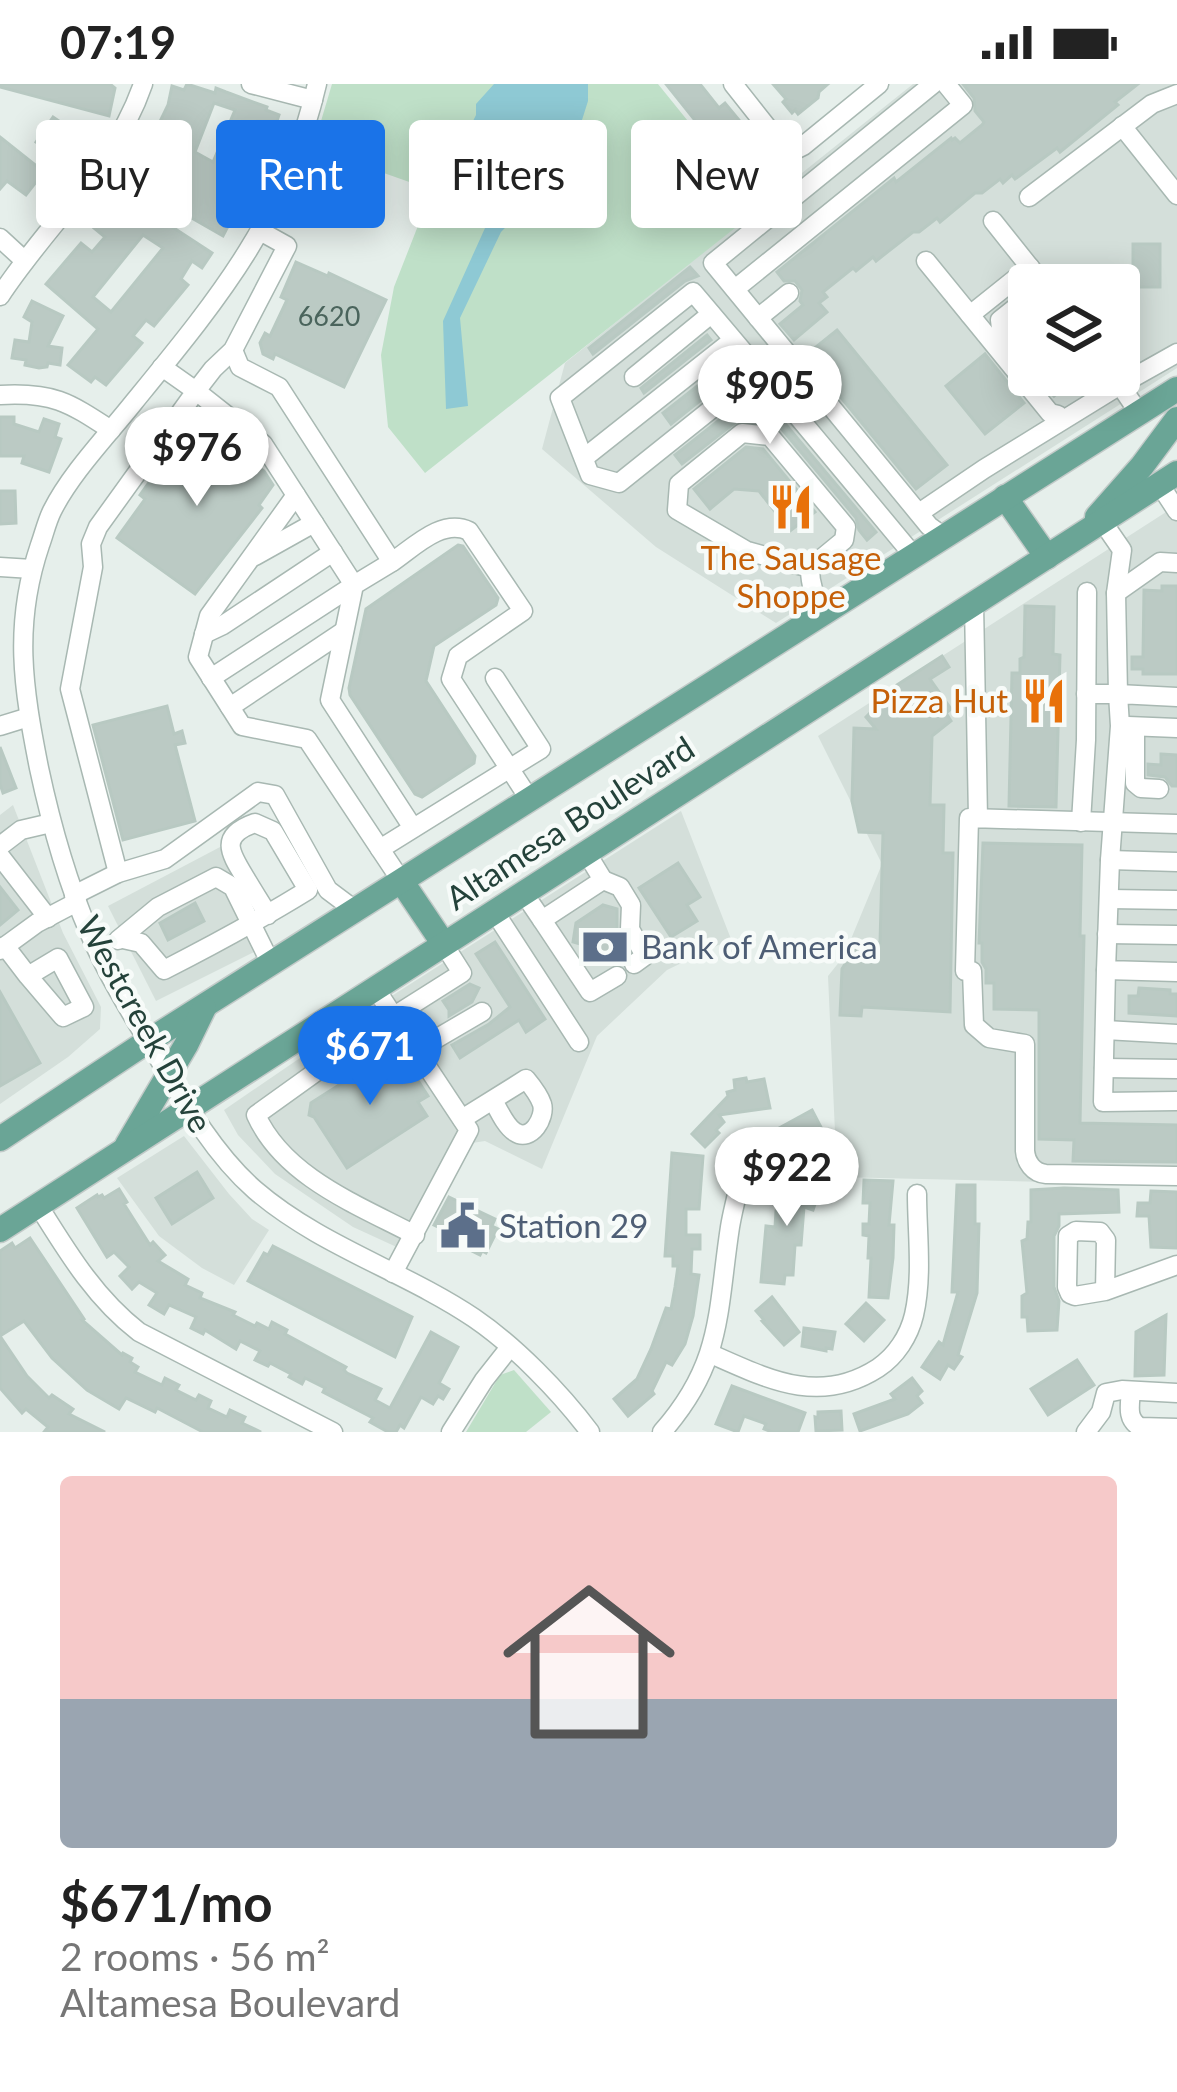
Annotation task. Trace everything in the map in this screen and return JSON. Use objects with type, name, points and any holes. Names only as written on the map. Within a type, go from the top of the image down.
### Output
[{"type":"main road","name":"Altamesa Boulevard","points":[[0,1139],[1177,388]]},
{"type":"main road","points":[[1093,527],[1177,419]]},
{"type":"main road","name":"Altamesa Boulevard","points":[[0,1230],[1168,479]]},
{"type":"main road","points":[[1005,497],[1047,557]]},
{"type":"main road","points":[[402,882],[443,944]]},
{"type":"main road","points":[[123,1151],[205,1006]]},
{"type":"street","points":[[0,296],[90,183],[143,84]]},
{"type":"street","points":[[251,84],[315,92]]},
{"type":"street","points":[[733,84],[771,132],[793,151],[879,84]]},
{"type":"street","points":[[933,84],[713,262],[943,536]]},
{"type":"street","points":[[735,289],[963,105],[946,84]]},
{"type":"street","name":"Westcreek Drive","points":[[315,92],[294,163],[260,231],[211,307],[52,511],[24,604],[21,645],[29,717],[51,823],[95,946],[211,1141],[251,1186],[291,1217],[471,1316],[510,1347],[588,1429]]},
{"type":"street","points":[[1029,197],[1152,104],[1177,94]]},
{"type":"street","points":[[1122,126],[1177,195]]},
{"type":"street","points":[[993,221],[1028,264]]},
{"type":"street","points":[[118,873],[70,689],[93,567],[91,544],[98,527],[196,392],[232,350],[286,246],[260,231]]},
{"type":"street","points":[[0,238],[26,261]]},
{"type":"street","points":[[926,261],[1049,413],[1060,418]]},
{"type":"street","points":[[970,315],[1008,285]]},
{"type":"street","points":[[759,371],[619,483],[590,475],[560,398],[693,292],[913,555]]},
{"type":"street","points":[[758,318],[789,293]]},
{"type":"street","points":[[1008,313],[1000,320],[1008,344]]},
{"type":"street","points":[[634,376],[711,314]]},
{"type":"street","points":[[584,458],[733,340]]},
{"type":"street","points":[[232,350],[240,367],[279,388],[392,562]]},
{"type":"street","points":[[1140,370],[1177,353]]},
{"type":"street","points":[[162,367],[263,444],[354,585],[330,700],[413,828]]},
{"type":"street","points":[[0,394],[49,396],[72,404],[111,430]]},
{"type":"street","points":[[1051,396],[1059,406],[1060,418]]},
{"type":"street","points":[[919,513],[1094,396]]},
{"type":"street","points":[[1128,396],[1138,413]]},
{"type":"street","points":[[810,568],[748,551],[677,510],[679,484],[742,434],[770,436],[846,527],[844,539],[810,568],[816,600],[824,611]]},
{"type":"street","points":[[1168,479],[1177,511]]},
{"type":"street","points":[[296,495],[209,616],[198,657],[242,726],[307,739],[402,882]]},
{"type":"street","points":[[251,558],[314,523]]},
{"type":"street","points":[[211,678],[444,527],[458,526],[469,531],[523,610],[458,656],[451,679],[530,800]]},
{"type":"street","points":[[1093,527],[1122,550],[1116,593],[1118,694],[1128,726],[1135,783],[1159,789]]},
{"type":"street","points":[[204,634],[333,552]]},
{"type":"street","points":[[1116,593],[1160,562],[1177,563]]},
{"type":"street","points":[[0,567],[32,569]]},
{"type":"street","points":[[1082,821],[1087,592]]},
{"type":"street","points":[[974,604],[978,818]]},
{"type":"street","points":[[230,707],[344,631]]},
{"type":"street","points":[[380,849],[541,749],[474,645]]},
{"type":"street","points":[[1086,694],[1177,697]]},
{"type":"street","points":[[0,727],[29,717]]},
{"type":"street","points":[[1128,726],[1177,728]]},
{"type":"street","points":[[1128,726],[1110,860],[1102,1102],[1177,1101]]},
{"type":"street","points":[[28,976],[3,948],[118,873],[165,859],[258,792],[275,795],[328,890],[356,911]]},
{"type":"street","points":[[1177,824],[969,818],[965,971],[972,971],[974,1025],[989,1038],[1025,1044],[1026,1157],[1040,1173],[1177,1177]]},
{"type":"street","points":[[0,846],[21,830],[51,823]]},
{"type":"street","points":[[122,939],[141,943],[164,970],[261,920],[305,892],[265,836],[257,833],[243,841],[238,853],[261,920],[272,964]]},
{"type":"street","points":[[523,892],[590,992],[626,970],[646,956],[631,929],[631,905],[620,887],[603,880],[586,852]]},
{"type":"street","points":[[0,856],[48,918]]},
{"type":"street","points":[[1110,860],[1177,862]]},
{"type":"street","points":[[95,946],[122,939],[158,908],[216,877],[233,887],[261,920]]},
{"type":"street","points":[[542,920],[603,880]]},
{"type":"street","points":[[1109,899],[1177,900]]},
{"type":"street","points":[[494,910],[579,1042]]},
{"type":"street","points":[[1107,934],[1177,935]]},
{"type":"street","points":[[415,1235],[316,1182],[265,1135],[256,1115],[462,973],[443,944]]},
{"type":"street","points":[[1106,970],[1177,972]]},
{"type":"street","points":[[375,988],[469,1130],[393,1273]]},
{"type":"street","points":[[417,1050],[482,1012]]},
{"type":"street","points":[[1105,1030],[1177,1034]]},
{"type":"street","points":[[1103,1069],[1177,1069]]},
{"type":"street","points":[[462,1119],[493,1100]]},
{"type":"street","points":[[662,1432],[685,1406],[711,1354],[730,1223],[743,1172]]},
{"type":"street","points":[[291,1217],[316,1182]]},
{"type":"street","points":[[711,1354],[763,1377],[809,1388],[856,1381],[884,1364],[908,1334],[914,1315],[917,1194]]},
{"type":"street","points":[[38,1205],[92,1287],[139,1332],[333,1432]]},
{"type":"street","points":[[1105,1291],[1177,1265]]},
{"type":"street","points":[[451,1432],[510,1347]]},
{"type":"street","points":[[1131,1391],[1130,1413],[1135,1424],[1177,1428]]},
{"type":"street","points":[[1086,1432],[1101,1412],[1106,1393],[1177,1393]]},
{"type":"shaded area","points":[[913,84],[1177,84],[1177,368],[1140,392],[1140,264],[1008,264],[1008,396],[1133,396],[776,623],[656,547],[542,449],[565,363],[733,228],[802,228],[802,173]]},
{"type":"shaded area","points":[[1177,505],[1177,1185],[837,1177],[828,976],[844,956],[882,864],[818,736]]},
{"type":"shaded area","points":[[13,805],[63,933],[101,1007],[100,1029],[0,1104],[0,815]]},
{"type":"shaded area","points":[[681,811],[731,939],[667,970],[597,1036],[542,1169],[485,1141],[472,1143],[414,1255],[353,1227],[275,1174],[238,1135],[224,1110],[376,1006]]},
{"type":"shaded area","points":[[222,846],[272,943],[156,1001],[108,906]]},
{"type":"shaded area","points":[[184,1136],[229,1194],[269,1230],[234,1285],[159,1236],[117,1178]]},
{"type":"green space","points":[[332,84],[658,84],[687,120],[631,120],[631,228],[735,228],[425,473],[388,427],[381,355],[394,287],[417,228],[607,228],[607,120],[409,120],[409,182],[385,173],[385,120],[321,120]]},
{"type":"green space","points":[[514,1370],[551,1412],[526,1432],[466,1432],[500,1375]]},
{"type":"water","points":[[494,84],[588,84],[582,120],[474,120],[476,104]]},
{"type":"water","points":[[485,228],[505,228],[460,318],[468,406],[446,409],[443,321]]},
{"type":"building","points":[[0,84],[110,84],[115,88],[109,116]]},
{"type":"building","points":[[187,84],[215,93],[216,88],[279,115],[277,120],[231,120],[235,110],[214,103],[195,152],[213,162],[216,155],[216,228],[227,228],[223,236],[192,218],[192,120],[161,120],[172,86],[184,90]]},
{"type":"building","points":[[666,84],[700,84],[719,108],[725,103],[739,120],[695,120]]},
{"type":"building","points":[[773,84],[828,84],[798,114],[792,113]]},
{"type":"building","points":[[963,84],[1138,84],[1060,152],[1057,148],[1015,179],[1012,175],[1003,183],[1000,179],[975,193],[940,222],[937,218],[876,261],[873,257],[856,271],[853,268],[823,292],[827,297],[819,303],[827,312],[794,340],[780,324],[803,305],[802,290],[777,272],[894,178],[896,182],[951,138],[960,143],[982,125],[974,98]]},
{"type":"building","points":[[0,137],[36,166],[36,182],[26,195],[7,181],[0,189]]},
{"type":"building","points":[[94,228],[174,228],[212,253],[202,268],[192,261],[181,279],[188,285],[154,326],[146,320],[133,336],[142,343],[106,385],[95,377],[91,382],[68,365],[98,329],[46,284],[81,243],[92,252],[105,237]],"holes":[[[143,235],[163,248],[111,312],[93,297]]]},
{"type":"building","points":[[1133,244],[1160,244],[1160,287],[1140,287],[1140,264],[1133,264]]},
{"type":"building","points":[[296,262],[386,300],[344,387],[275,354],[273,359],[263,354],[260,343],[265,333],[270,336],[287,300],[281,297]]},
{"type":"building","points":[[690,267],[698,276],[685,281],[593,354],[589,348]]},
{"type":"building","points":[[32,301],[63,316],[48,346],[62,348],[60,365],[48,363],[39,368],[12,358],[15,340],[29,342],[32,322],[24,317]]},
{"type":"building","points":[[837,330],[947,465],[916,489],[806,355]]},
{"type":"building","points":[[707,335],[711,340],[644,393],[641,388]]},
{"type":"building","points":[[985,354],[1008,383],[1008,396],[1018,396],[1024,403],[985,434],[946,386]]},
{"type":"building","points":[[729,361],[737,371],[671,424],[663,413]]},
{"type":"building","points":[[757,390],[876,532],[867,540],[856,518],[780,427],[767,422],[755,407],[682,464],[675,455]]},
{"type":"building","points":[[0,417],[14,417],[14,424],[39,432],[44,419],[59,424],[55,437],[61,439],[49,472],[22,463],[24,456],[0,456]]},
{"type":"building","points":[[199,424],[264,471],[273,485],[259,505],[262,508],[195,594],[117,538],[163,463],[168,467]]},
{"type":"building","points":[[746,447],[763,449],[815,512],[790,531],[759,491],[734,489],[710,509],[694,489]]},
{"type":"building","points":[[0,491],[15,491],[16,523],[0,524]]},
{"type":"building","points":[[458,545],[498,598],[496,605],[434,646],[426,681],[475,756],[474,763],[422,797],[415,794],[349,688],[366,609]]},
{"type":"building","points":[[1162,586],[1177,586],[1177,674],[1143,674],[1143,669],[1132,669],[1132,657],[1143,657],[1144,590],[1162,591]]},
{"type":"building","points":[[1025,606],[1054,607],[1053,654],[1060,655],[1056,807],[1009,806],[1012,673],[1020,673],[1024,657]]},
{"type":"building","points":[[942,656],[949,667],[930,679],[951,709],[946,713],[951,721],[932,736],[930,805],[944,805],[943,853],[953,853],[950,1012],[862,1007],[861,1016],[840,1015],[842,969],[858,943],[880,943],[883,833],[859,832],[852,801],[854,728],[876,729],[866,717],[897,685]]},
{"type":"building","points":[[167,706],[174,734],[182,731],[185,743],[175,745],[195,821],[123,840],[93,725]]},
{"type":"building","points":[[0,747],[16,788],[3,793],[0,784]]},
{"type":"building","points":[[1161,754],[1177,755],[1177,786],[1165,777],[1148,775],[1148,764],[1161,765]]},
{"type":"building","points":[[983,843],[1082,845],[1080,1123],[1177,1125],[1177,1162],[1073,1161],[1074,1140],[1039,1139],[1039,1010],[994,1009],[994,983],[986,983],[979,943]]},
{"type":"building","points":[[678,863],[700,897],[687,905],[697,921],[671,937],[639,888]]},
{"type":"building","points":[[0,887],[18,910],[0,925]]},
{"type":"building","points":[[195,903],[204,921],[168,940],[160,923]]},
{"type":"building","name":"Bank of America","points":[[603,905],[617,909],[617,938],[627,953],[621,963],[610,964],[601,950],[573,942],[576,923]]},
{"type":"building","points":[[495,942],[545,1019],[526,1032],[519,1020],[460,1058],[452,1045],[510,1007],[476,954]]},
{"type":"building","points":[[470,984],[479,988],[472,1002],[449,1016],[443,1001]]},
{"type":"building","points":[[1139,988],[1177,994],[1177,1016],[1129,1013],[1129,996],[1138,996]]},
{"type":"building","points":[[0,992],[40,1063],[0,1086]]},
{"type":"building","points":[[397,1048],[428,1096],[418,1102],[427,1116],[347,1168],[309,1115],[311,1103]]},
{"type":"building","points":[[746,1078],[747,1082],[764,1079],[770,1108],[719,1115],[724,1122],[705,1147],[692,1134],[727,1092],[735,1090],[734,1080]]},
{"type":"building","points":[[812,1110],[824,1133],[814,1139],[817,1146],[795,1158],[779,1128]]},
{"type":"building","points":[[672,1153],[703,1156],[699,1209],[686,1209],[686,1235],[700,1235],[700,1249],[692,1249],[691,1274],[699,1275],[693,1316],[685,1344],[672,1365],[666,1362],[654,1394],[628,1416],[614,1399],[637,1379],[666,1308],[671,1309],[675,1287],[678,1266],[673,1266],[673,1256],[665,1256]]},
{"type":"building","points":[[796,1166],[813,1171],[809,1192],[818,1195],[813,1210],[804,1207],[793,1275],[785,1275],[784,1284],[761,1282],[766,1226],[775,1227],[776,1211],[780,1211]]},
{"type":"building","points":[[197,1172],[213,1198],[172,1224],[156,1198]]},
{"type":"building","points":[[864,1180],[893,1181],[888,1298],[869,1297],[871,1258],[863,1224],[869,1224],[870,1203],[863,1203]]},
{"type":"building","points":[[957,1185],[975,1185],[977,1293],[958,1355],[962,1357],[954,1369],[948,1365],[940,1379],[922,1367],[939,1342],[943,1345],[958,1292],[952,1292]]},
{"type":"building","points":[[119,1189],[150,1245],[153,1242],[165,1255],[158,1261],[188,1279],[185,1285],[202,1293],[200,1298],[255,1326],[269,1329],[272,1322],[287,1330],[285,1334],[346,1367],[347,1373],[381,1389],[375,1400],[390,1408],[431,1332],[458,1347],[439,1383],[449,1389],[443,1399],[438,1396],[433,1404],[421,1397],[404,1428],[400,1425],[396,1432],[388,1432],[370,1422],[373,1418],[323,1392],[325,1388],[305,1378],[302,1384],[270,1363],[255,1360],[260,1351],[240,1341],[236,1349],[205,1330],[203,1334],[191,1328],[196,1317],[169,1305],[164,1314],[149,1305],[157,1293],[139,1282],[132,1289],[120,1276],[129,1267],[114,1252],[107,1257],[77,1208],[97,1195],[104,1198]]},
{"type":"building","points":[[1031,1190],[1118,1190],[1119,1212],[1059,1214],[1054,1236],[1057,1330],[1028,1331],[1027,1317],[1022,1317],[1022,1296],[1027,1293],[1022,1241],[1027,1239],[1031,1222]]},
{"type":"building","points":[[1151,1191],[1177,1192],[1177,1248],[1151,1247],[1149,1216],[1137,1216],[1138,1203],[1150,1203]]},
{"type":"building","name":"Station 29","points":[[449,1197],[495,1219],[492,1226],[498,1229],[486,1253],[480,1255],[458,1244],[461,1238],[434,1225]]},
{"type":"building","points":[[30,1238],[82,1320],[122,1355],[132,1358],[130,1362],[138,1367],[135,1372],[162,1385],[165,1378],[196,1400],[199,1395],[211,1401],[208,1408],[227,1417],[230,1410],[245,1417],[242,1423],[261,1432],[203,1432],[126,1398],[119,1409],[87,1390],[52,1358],[24,1321],[0,1336],[0,1251]]},
{"type":"building","points":[[273,1246],[412,1317],[395,1357],[248,1281]]},
{"type":"building","points":[[772,1297],[799,1332],[784,1345],[756,1311]]},
{"type":"building","points":[[866,1303],[884,1320],[864,1341],[846,1324]]},
{"type":"building","points":[[1166,1315],[1164,1375],[1135,1376],[1136,1332]]},
{"type":"building","points":[[804,1328],[835,1332],[832,1349],[802,1346]]},
{"type":"building","points":[[0,1336],[27,1376],[49,1398],[52,1395],[73,1409],[69,1414],[105,1432],[44,1432],[48,1427],[26,1409],[22,1413],[0,1388]]},
{"type":"building","points":[[1077,1360],[1094,1385],[1048,1415],[1031,1389]]},
{"type":"building","points":[[912,1378],[922,1391],[917,1396],[922,1403],[908,1414],[860,1431],[854,1414],[895,1399],[891,1394]]},
{"type":"building","points":[[732,1386],[805,1413],[798,1432],[772,1432],[764,1429],[766,1424],[744,1416],[738,1432],[716,1424]]},
{"type":"building","points":[[841,1411],[842,1430],[816,1431],[818,1412]]},
{"type":"place","name":"The Sausage Shoppe","points":[[791,507]]},
{"type":"place","name":"Pizza Hut","points":[[1044,701]]},
{"type":"place","name":"Bank of America","points":[[605,947]]},
{"type":"place","name":"Station 29","points":[[463,1226]]}]
